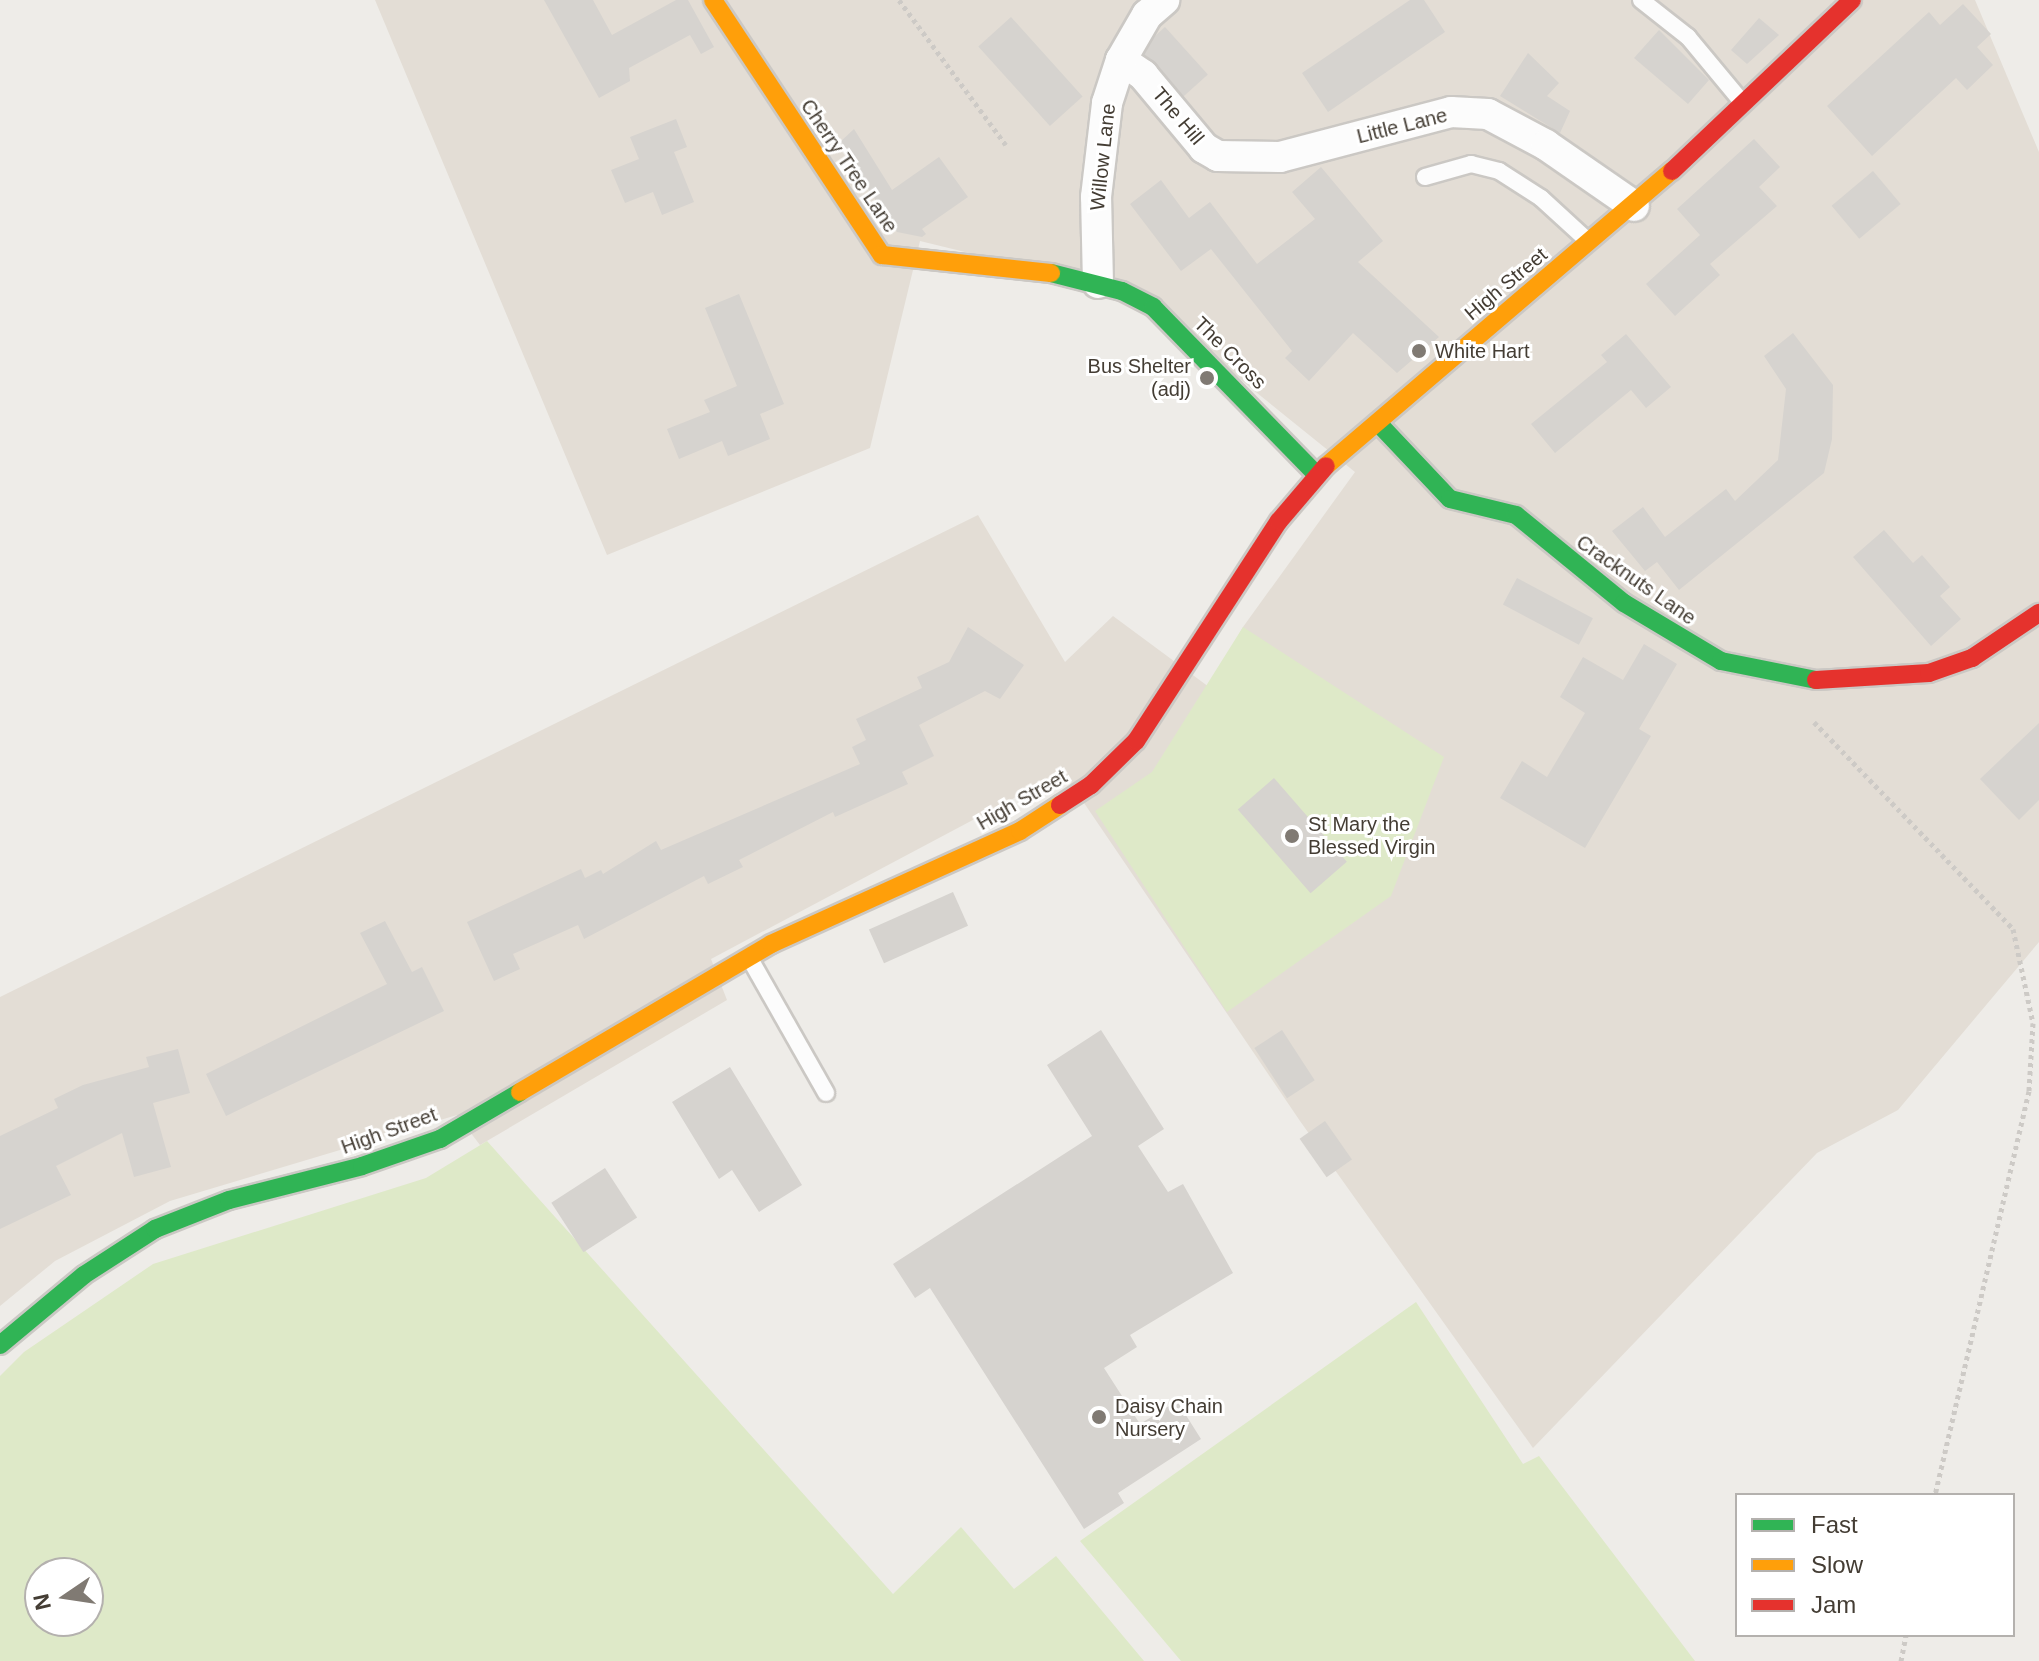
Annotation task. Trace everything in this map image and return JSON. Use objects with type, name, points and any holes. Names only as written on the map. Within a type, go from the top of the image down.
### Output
[{"type":"street","name":"Cherry Tree Lane","points":[[713,0],[882,255],[920,262],[1029,267],[1098,283]]},
{"type":"street","name":"Willow Lane","points":[[1098,283],[1096,197],[1107,103],[1121,60],[1147,15],[1164,0]]},
{"type":"street","name":"High Street","points":[[0,1345],[84,1275],[155,1229],[229,1200],[362,1166],[440,1139],[749,957],[1020,831],[1091,785],[1136,741],[1279,521],[1316,474],[1634,206],[1852,0]]},
{"type":"street","name":"The Hill","points":[[1121,60],[1143,75],[1204,148],[1218,156],[1241,158]]},
{"type":"street","name":"Little Lane","points":[[1241,158],[1280,157],[1451,112],[1488,114],[1546,145],[1634,206]]},
{"type":"street","name":"The Cross","points":[[1098,283],[1153,307],[1316,474]]},
{"type":"street","name":"Cracknuts Lane","points":[[1379,424],[1450,499],[1516,515],[1624,603],[1721,661],[1820,681],[1929,673],[1972,658],[2039,613]]},
{"type":"lane","points":[[1641,0],[1688,37],[1743,103]]},
{"type":"lane","points":[[1425,177],[1471,164],[1499,171],[1541,198],[1590,243]]},
{"type":"lane","points":[[749,957],[826,1093]]},
{"type":"path","points":[[899,0],[1006,145]]},
{"type":"path","points":[[1807,715],[2013,929],[2033,1023],[2029,1091],[1935,1493]]},
{"type":"path","points":[[1901,1661],[1906,1637]]},
{"type":"shaded area","points":[[375,0],[1975,0],[2039,152],[2039,942],[1898,1110],[1817,1153],[1533,1448],[1300,1121],[1063,772],[711,959],[727,1000],[480,1145],[457,1115],[170,1201],[55,1261],[0,1306],[0,997],[978,515],[1065,662],[1113,616],[1209,687],[1243,627],[1355,472],[1133,293],[920,241],[870,448],[607,555]]},
{"type":"green space","points":[[1243,627],[1444,757],[1391,896],[1227,1012],[1095,811],[1152,772]]},
{"type":"green space","points":[[487,1141],[893,1594],[961,1527],[1014,1589],[1056,1556],[1144,1661],[0,1661],[0,1376],[24,1352],[153,1264],[426,1178]]},
{"type":"green space","points":[[1416,1302],[1523,1464],[1539,1456],[1695,1661],[1181,1661],[1080,1541]]},
{"type":"building","points":[[544,0],[593,0],[612,35],[676,0],[688,0],[714,47],[701,54],[690,35],[629,68],[630,81],[599,98]]},
{"type":"building","points":[[1410,0],[1424,0],[1445,32],[1328,112],[1302,73]]},
{"type":"building","points":[[1963,4],[1991,34],[1977,47],[1993,65],[1967,90],[1956,78],[1872,156],[1827,106],[1929,12],[1940,25]]},
{"type":"building","points":[[1011,17],[1083,97],[1050,126],[978,46]]},
{"type":"building","points":[[1759,18],[1779,35],[1747,64],[1731,50]]},
{"type":"building","points":[[1165,27],[1208,75],[1183,97],[1140,50]]},
{"type":"building","points":[[1659,30],[1709,80],[1688,104],[1634,58]]},
{"type":"building","points":[[1528,53],[1559,83],[1547,96],[1570,111],[1560,133],[1500,96]]},
{"type":"building","points":[[676,119],[687,147],[674,152],[694,202],[662,215],[653,192],[625,203],[611,170],[639,159],[630,137]]},
{"type":"building","points":[[854,129],[892,190],[939,157],[968,197],[922,229],[926,234],[922,237],[897,232],[838,144]]},
{"type":"building","points":[[1754,139],[1780,167],[1759,187],[1777,206],[1710,264],[1720,275],[1675,316],[1646,284],[1700,235],[1677,209]]},
{"type":"building","points":[[1321,167],[1383,241],[1358,262],[1439,337],[1397,373],[1353,333],[1309,381],[1285,358],[1292,351],[1211,249],[1181,271],[1130,204],[1161,180],[1189,218],[1210,202],[1257,264],[1315,219],[1292,192]]},
{"type":"building","points":[[1873,171],[1901,204],[1859,239],[1832,206]]},
{"type":"building","points":[[739,294],[784,404],[760,414],[770,439],[728,456],[722,441],[679,459],[667,429],[710,412],[704,400],[737,386],[705,308]]},
{"type":"building","points":[[1793,333],[1833,385],[1832,439],[1824,473],[1679,590],[1657,562],[1645,571],[1612,531],[1643,507],[1665,537],[1726,489],[1735,501],[1778,460],[1786,389],[1764,356]]},
{"type":"building","points":[[1626,334],[1671,387],[1646,408],[1631,390],[1555,453],[1531,424],[1607,362],[1601,355]]},
{"type":"building","points":[[1884,530],[1913,563],[1922,555],[1950,587],[1940,596],[1961,619],[1931,646],[1853,557]]},
{"type":"building","points":[[1517,578],[1593,618],[1579,645],[1503,604]]},
{"type":"building","points":[[968,627],[1024,665],[1000,699],[985,691],[919,725],[934,756],[902,772],[908,784],[835,817],[833,812],[739,860],[743,867],[708,884],[704,876],[584,939],[578,925],[513,954],[520,969],[494,981],[467,922],[581,869],[585,878],[601,870],[603,874],[656,841],[661,850],[860,764],[852,747],[866,740],[856,719],[922,688],[917,677],[949,662]]},
{"type":"building","points":[[1644,644],[1677,664],[1639,729],[1651,736],[1585,848],[1500,798],[1522,761],[1547,777],[1585,713],[1560,697],[1583,657],[1623,680]]},
{"type":"building","points":[[2039,723],[2039,800],[2019,820],[1980,779]]},
{"type":"building","name":"St Mary the Blessed Virgin","points":[[1274,778],[1347,862],[1311,893],[1238,809]]},
{"type":"building","points":[[953,892],[968,926],[884,963],[869,929]]},
{"type":"building","points":[[385,921],[412,972],[422,967],[444,1011],[226,1116],[206,1074],[387,984],[360,933]]},
{"type":"building","points":[[1101,1030],[1164,1129],[1138,1146],[1168,1192],[1183,1184],[1233,1273],[1130,1335],[1137,1347],[1104,1368],[1140,1424],[1177,1401],[1201,1439],[1118,1493],[1124,1503],[1084,1529],[930,1288],[915,1298],[893,1264],[1092,1136],[1047,1065]]},
{"type":"building","points":[[1282,1030],[1315,1080],[1287,1098],[1254,1048]]},
{"type":"building","points":[[178,1049],[190,1093],[153,1103],[171,1167],[134,1177],[122,1133],[56,1166],[71,1195],[0,1229],[0,1136],[58,1108],[54,1099],[83,1085],[149,1067],[146,1057]]},
{"type":"building","points":[[730,1067],[802,1185],[759,1212],[732,1170],[719,1179],[672,1102]]},
{"type":"building","points":[[1325,1121],[1352,1160],[1327,1177],[1300,1139]]},
{"type":"building","points":[[605,1168],[637,1217],[583,1252],[551,1203]]},
{"type":"traffic: fast","points":[[1051,273],[1122,291],[1153,307],[1316,474]]},
{"type":"traffic: fast","points":[[1379,424],[1450,499],[1516,515],[1624,603],[1721,661],[1816,680]]},
{"type":"traffic: fast","points":[[0,1345],[84,1275],[155,1229],[229,1200],[362,1166],[440,1139],[520,1092]]},
{"type":"traffic: slow","points":[[713,0],[882,255],[1051,273]]},
{"type":"traffic: slow","points":[[1326,466],[1672,171]]},
{"type":"traffic: slow","points":[[520,1092],[771,944],[1020,831],[1060,805]]},
{"type":"traffic: jam","points":[[1672,171],[1852,0]]},
{"type":"traffic: jam","points":[[1060,805],[1091,785],[1136,741],[1279,521],[1326,466]]},
{"type":"traffic: jam","points":[[1816,680],[1929,673],[1972,658],[2039,613]]},
{"type":"place","name":"White Hart","points":[[1419,351]]},
{"type":"place","name":"Bus Shelter (adj)","points":[[1207,378]]},
{"type":"place","name":"St Mary the Blessed Virgin","points":[[1292,836]]},
{"type":"place","name":"Daisy Chain Nursery","points":[[1099,1417]]}]
